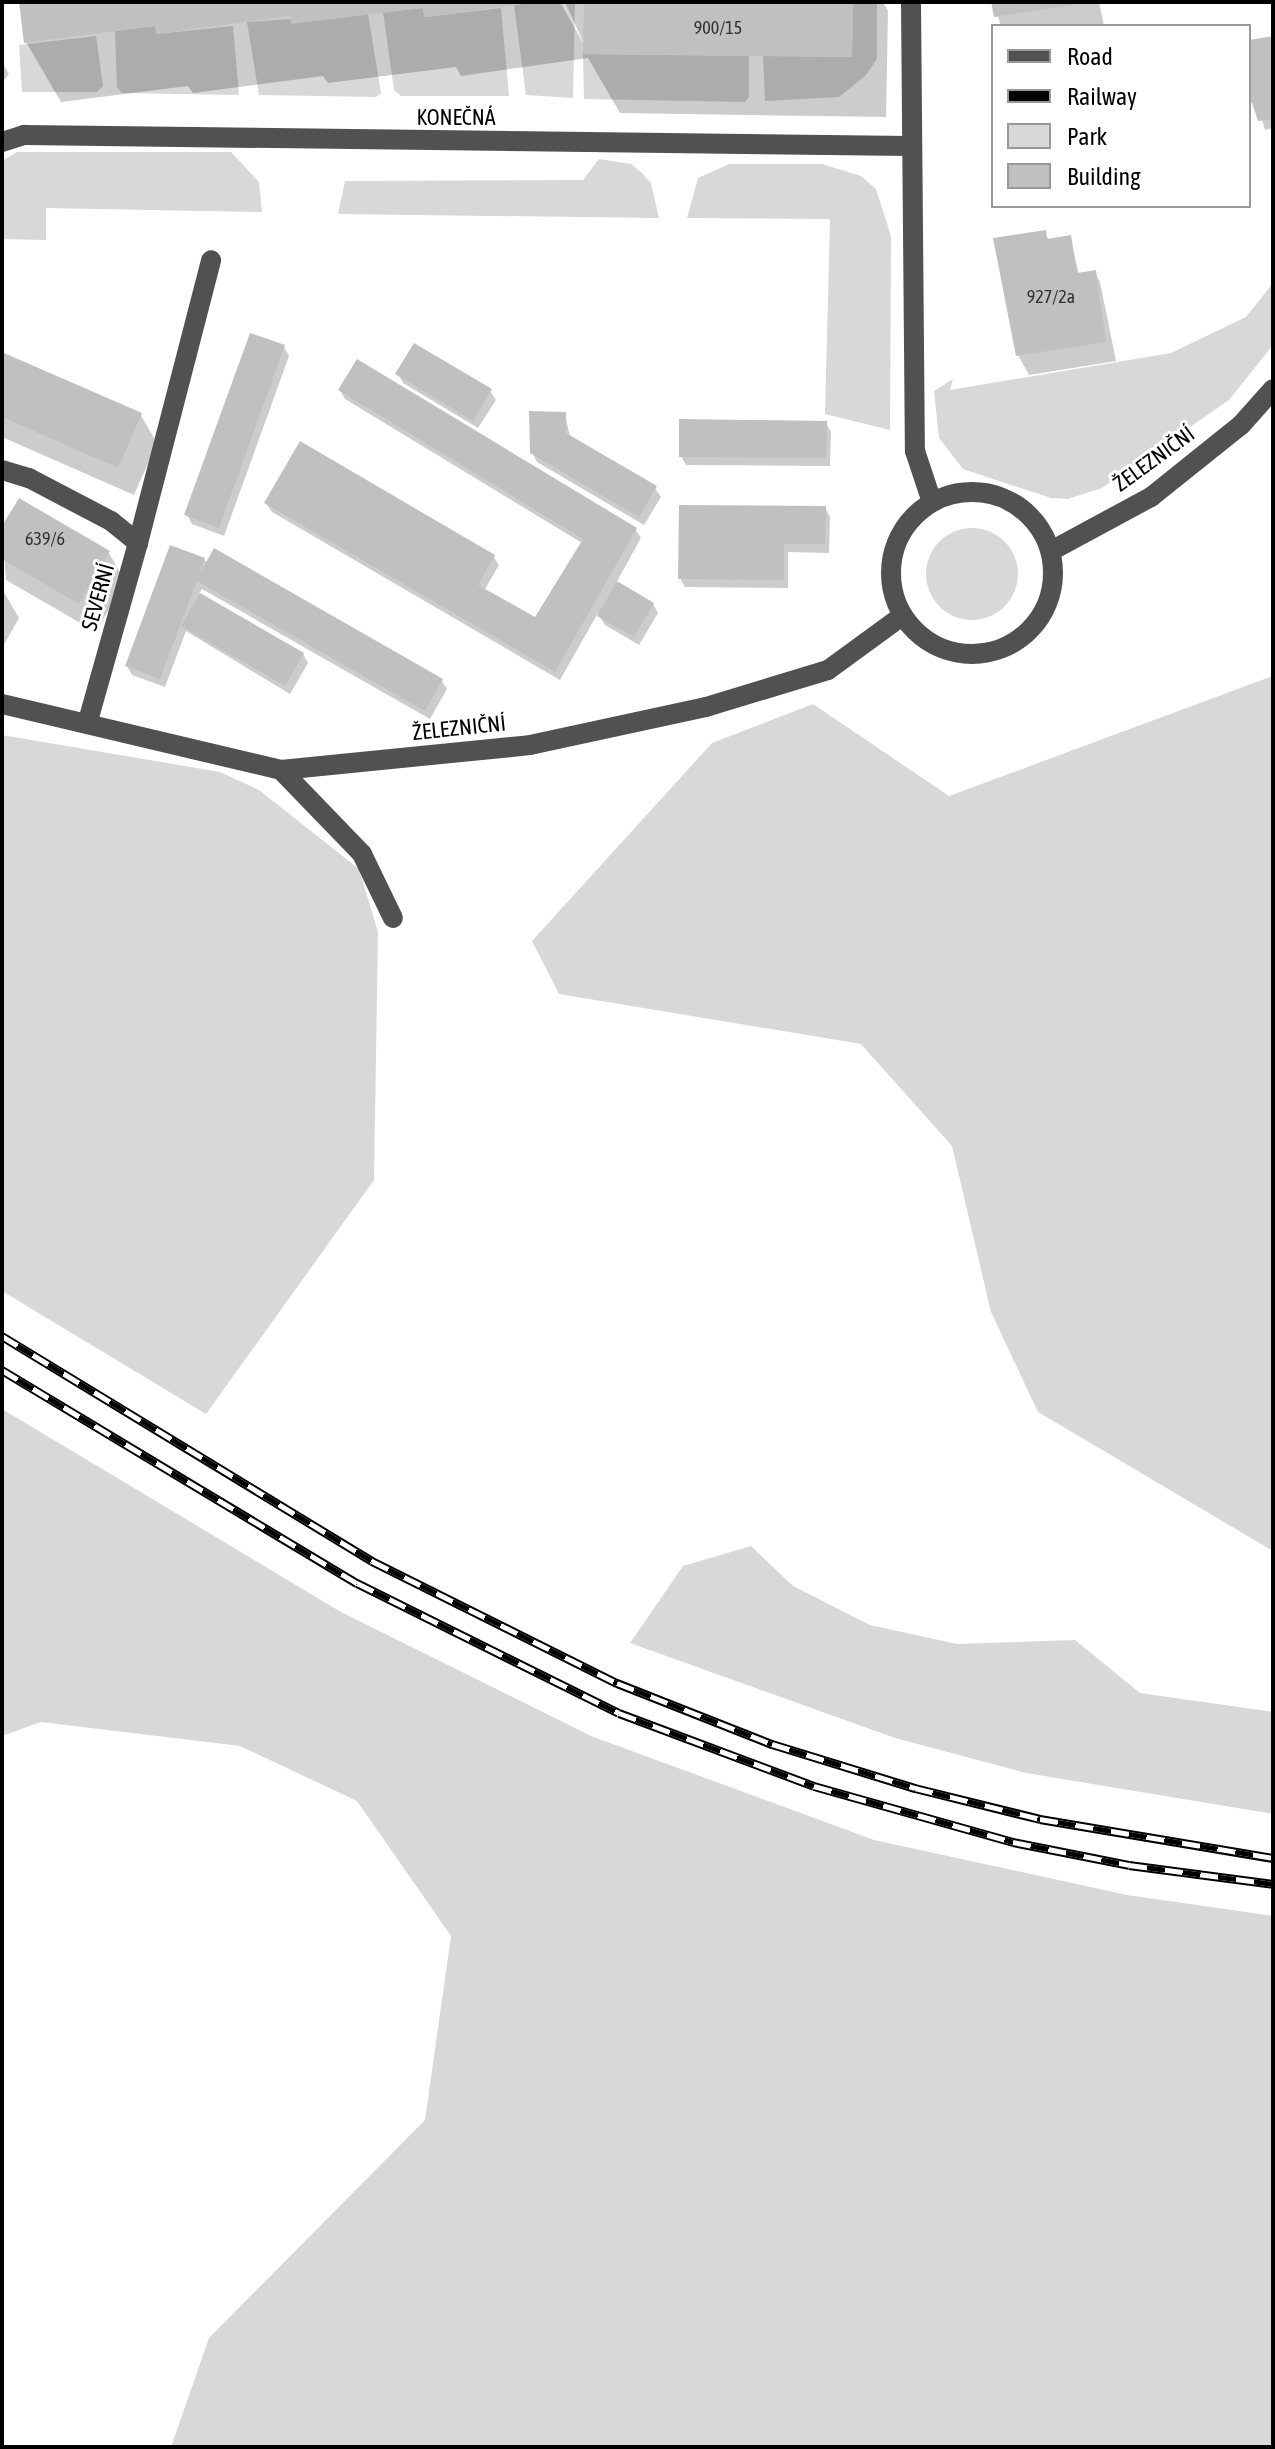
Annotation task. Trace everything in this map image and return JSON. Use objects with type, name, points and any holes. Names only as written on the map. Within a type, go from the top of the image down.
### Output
[{"type":"street","points":[[911,2],[915,451],[932,502]]},
{"type":"street","name":"KONEČNÁ","points":[[2,142],[24,135],[910,146]]},
{"type":"street","points":[[138,543],[211,260]]},
{"type":"street","name":"ŽELEZNIČNÍ","points":[[1051,551],[1151,497],[1241,425],[1273,389]]},
{"type":"street","name":"SEVERNÍ","points":[[2,470],[29,478],[97,514],[138,543],[88,721]]},
{"type":"street","points":[[957,493],[998,495],[1031,517],[1051,551],[1051,594],[1042,614],[1009,646],[988,653],[947,651],[930,643],[902,616],[890,573],[893,552],[903,530],[932,502],[957,493]]},
{"type":"street","name":"ŽELEZNIČNÍ","points":[[2,704],[88,721],[281,770],[530,745],[706,707],[828,670],[902,616]]},
{"type":"street","points":[[281,770],[362,854],[393,918]]},
{"type":"green space","points":[[575,2],[573,98],[526,95],[514,5]]},
{"type":"green space","points":[[853,2],[877,2],[877,59],[865,76],[839,97],[765,101],[763,56],[852,57]]},
{"type":"green space","points":[[423,8],[425,17],[501,8],[509,96],[401,96],[394,90],[383,12]]},
{"type":"green space","points":[[368,14],[381,93],[376,97],[259,95],[247,22]]},
{"type":"green space","points":[[155,26],[157,34],[233,26],[239,95],[122,93],[117,87],[115,31]]},
{"type":"green space","points":[[96,36],[103,86],[97,92],[22,92],[19,45]]},
{"type":"green space","points":[[583,54],[749,56],[749,97],[745,102],[584,99]]},
{"type":"green space","points":[[17,152],[231,152],[259,182],[262,212],[46,208],[46,240],[2,239],[2,161]]},
{"type":"green space","points":[[599,159],[631,164],[642,173],[651,183],[659,218],[338,214],[345,181],[583,180]]},
{"type":"green space","points":[[729,164],[822,164],[861,176],[876,189],[891,236],[890,430],[825,414],[830,219],[687,218],[698,178]]},
{"type":"green space","points":[[1273,283],[1273,345],[1229,400],[1102,488],[1068,499],[1051,498],[963,469],[939,438],[934,391],[953,379],[950,390],[1171,353],[1246,317]]},
{"type":"green space","points":[[963,528],[981,528],[998,535],[1011,548],[1018,574],[1011,600],[998,613],[981,620],[963,620],[946,613],[933,600],[926,583],[926,565],[933,548],[946,535]]},
{"type":"green space","points":[[1273,676],[1273,1551],[1038,1412],[991,1312],[952,1146],[861,1044],[559,994],[532,941],[712,743],[813,704],[949,796]]},
{"type":"green space","points":[[2,735],[220,772],[259,790],[359,869],[378,932],[374,1180],[206,1414],[2,1291]]},
{"type":"green space","points":[[2,1409],[341,1612],[591,1736],[874,1840],[1127,1895],[1273,1916],[1273,2447],[171,2447],[209,2338],[425,2120],[451,1936],[357,1801],[240,1746],[41,1722],[2,1736]]},
{"type":"green space","points":[[751,1546],[793,1586],[870,1625],[957,1644],[1075,1640],[1140,1693],[1273,1712],[1273,1814],[1026,1773],[895,1738],[630,1643],[683,1566]]},
{"type":"building","points":[[19,2],[523,4],[424,17],[423,8],[291,24],[290,16],[156,34],[155,26],[24,43]]},
{"type":"building","points":[[584,2],[853,2],[852,57],[583,54]]},
{"type":"building","points":[[991,2],[1078,2],[1078,4],[994,17]]},
{"type":"building","points":[[1273,36],[1273,119],[1258,121],[1251,100],[1251,40]]},
{"type":"building","points":[[1046,230],[1047,239],[1071,235],[1077,273],[1096,270],[1106,342],[1016,356],[993,238]]},
{"type":"building","points":[[250,333],[285,345],[219,528],[184,515]]},
{"type":"building","points":[[414,343],[492,389],[473,421],[395,374]]},
{"type":"building","points":[[4,353],[142,413],[118,468],[2,417]]},
{"type":"building","points":[[357,359],[637,528],[555,672],[264,503],[300,441],[495,555],[478,585],[535,617],[583,539],[338,390]]},
{"type":"building","points":[[529,411],[566,412],[566,433],[657,486],[639,517],[530,453]]},
{"type":"building","points":[[679,419],[827,421],[826,458],[679,457]]},
{"type":"building","points":[[19,498],[110,551],[79,604],[2,559],[2,526]]},
{"type":"building","points":[[679,505],[826,506],[825,544],[784,544],[784,580],[678,579]]},
{"type":"building","points":[[170,545],[205,558],[198,577],[214,548],[443,679],[425,711],[197,581],[160,679],[125,666]]},
{"type":"building","points":[[617,581],[654,603],[634,637],[597,616]]},
{"type":"building","points":[[200,593],[304,653],[285,686],[181,626]]},
{"type":"railway","points":[[2,1336],[372,1561],[617,1683],[772,1744],[915,1788],[1040,1819],[1273,1858]]},
{"type":"railway","points":[[2,1370],[357,1583],[619,1713],[814,1786],[1013,1842],[1129,1865],[1273,1884]]}]
